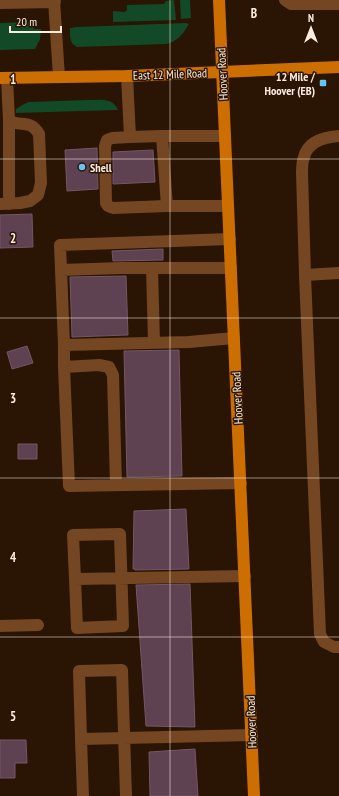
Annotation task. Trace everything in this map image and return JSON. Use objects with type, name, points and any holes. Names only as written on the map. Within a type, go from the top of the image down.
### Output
[{"type":"main road","name":"Hoover Road","points":[[219,0],[254,796]]},
{"type":"main road","name":"East 12 Mile Road","points":[[4,78],[222,73],[339,67]]},
{"type":"street","points":[[286,0],[291,4],[339,4]]},
{"type":"street","points":[[0,2],[55,1],[59,77]]},
{"type":"street","points":[[127,76],[130,137]]},
{"type":"street","points":[[4,78],[9,120],[5,204],[30,201],[38,195],[41,183],[39,134],[35,128],[30,125],[13,123],[9,120]]},
{"type":"street","points":[[162,136],[167,206]]},
{"type":"street","points":[[225,136],[130,137],[112,138],[107,140],[105,146],[106,203],[108,206],[113,208],[228,206]]},
{"type":"street","points":[[339,136],[319,140],[309,146],[304,156],[302,173],[320,634],[324,642],[334,647],[339,647]]},
{"type":"street","points":[[230,239],[60,245],[69,486],[241,483]]},
{"type":"street","points":[[152,268],[154,342]]},
{"type":"street","points":[[61,270],[231,268]]},
{"type":"street","points":[[305,275],[339,273]]},
{"type":"street","points":[[64,345],[189,342],[234,338]]},
{"type":"street","points":[[64,367],[99,365],[109,367],[113,375],[116,485]]},
{"type":"street","points":[[120,534],[123,626],[77,628],[75,579],[73,535],[120,534]]},
{"type":"street","points":[[75,579],[245,576]]},
{"type":"street","points":[[0,626],[38,625]]},
{"type":"street","points":[[83,796],[79,671],[122,670],[126,796]]},
{"type":"street","points":[[81,740],[252,735]]},
{"type":"green space","points":[[174,0],[176,20],[113,22],[113,11],[125,12],[127,10],[127,5],[164,4],[166,1]]},
{"type":"green space","points":[[180,0],[190,0],[191,18],[181,19]]},
{"type":"green space","points":[[32,22],[34,29],[41,29],[40,39],[35,49],[0,50],[0,23]]},
{"type":"green space","points":[[189,24],[180,37],[166,44],[77,47],[71,41],[70,36],[70,28],[76,27]]},
{"type":"green space","points":[[101,100],[113,103],[118,110],[16,113],[16,109],[29,102]]},
{"type":"building","points":[[97,148],[98,189],[67,191],[65,150]]},
{"type":"building","points":[[153,150],[155,182],[113,184],[113,152]]},
{"type":"building","points":[[32,214],[33,247],[0,248],[0,215]]},
{"type":"building","points":[[163,249],[163,260],[113,261],[112,251]]},
{"type":"building","points":[[126,276],[128,335],[72,337],[70,277]]},
{"type":"building","points":[[27,346],[33,363],[12,369],[7,352]]},
{"type":"building","points":[[179,350],[182,476],[127,477],[124,351]]},
{"type":"building","points":[[18,444],[37,444],[37,459],[18,459]]},
{"type":"building","points":[[186,509],[189,569],[133,569],[134,511]]},
{"type":"building","points":[[190,584],[195,727],[146,726],[136,585]]},
{"type":"building","points":[[0,740],[26,740],[27,763],[15,763],[15,778],[0,778]]},
{"type":"building","points":[[195,749],[198,796],[150,796],[149,752]]},
{"type":"place","name":"12 Mile / Hoover (EB)","points":[[323,83]]},
{"type":"place","name":"Shell","points":[[82,167]]}]
